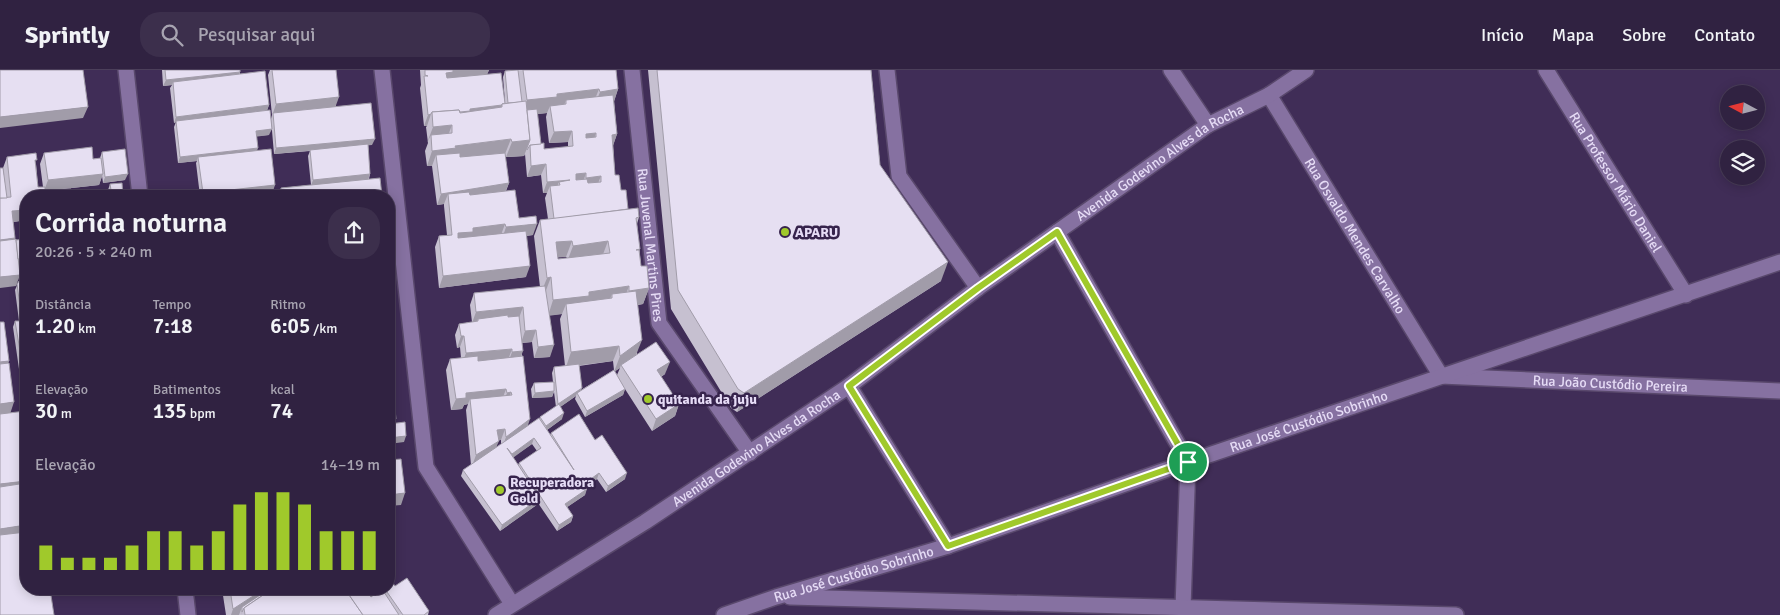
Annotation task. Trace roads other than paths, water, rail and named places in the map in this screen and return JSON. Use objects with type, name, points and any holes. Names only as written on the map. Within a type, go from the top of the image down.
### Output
[{"type":"street","points":[[126,70],[139,190]]},
{"type":"street","points":[[382,70],[426,467],[512,604]]},
{"type":"street","name":"Rua Juvenal Martins Pires","points":[[632,70],[659,323],[750,453]]},
{"type":"street","points":[[887,70],[899,176],[978,288]]},
{"type":"street","points":[[1171,70],[1208,124]]},
{"type":"street","name":"Avenida Godevino Alves da Rocha","points":[[496,615],[646,522],[849,386],[978,288],[1208,124],[1269,95],[1306,70]]},
{"type":"street","name":"Rua Professor Mário Daniel","points":[[1546,70],[1686,295]]},
{"type":"street","name":"Rua Osvaldo Mendes Carvalho","points":[[1269,95],[1441,376]]},
{"type":"street","points":[[1057,232],[1188,462],[1183,608]]},
{"type":"street","name":"Rua José Custódio Sobrinho","points":[[724,615],[776,596],[948,546],[1188,462],[1780,262]]},
{"type":"street","name":"Rua João Custódio Pereira","points":[[1441,376],[1780,391]]},
{"type":"street","points":[[849,386],[948,546]]},
{"type":"street","points":[[186,595],[188,615]]},
{"type":"street","points":[[776,596],[1456,615]]},
{"type":"place","name":"APARU","points":[[785,232]]},
{"type":"place","name":"quitanda da juju","points":[[648,399]]},
{"type":"place","name":"Recuperadora Gold","points":[[500,490]]}]
